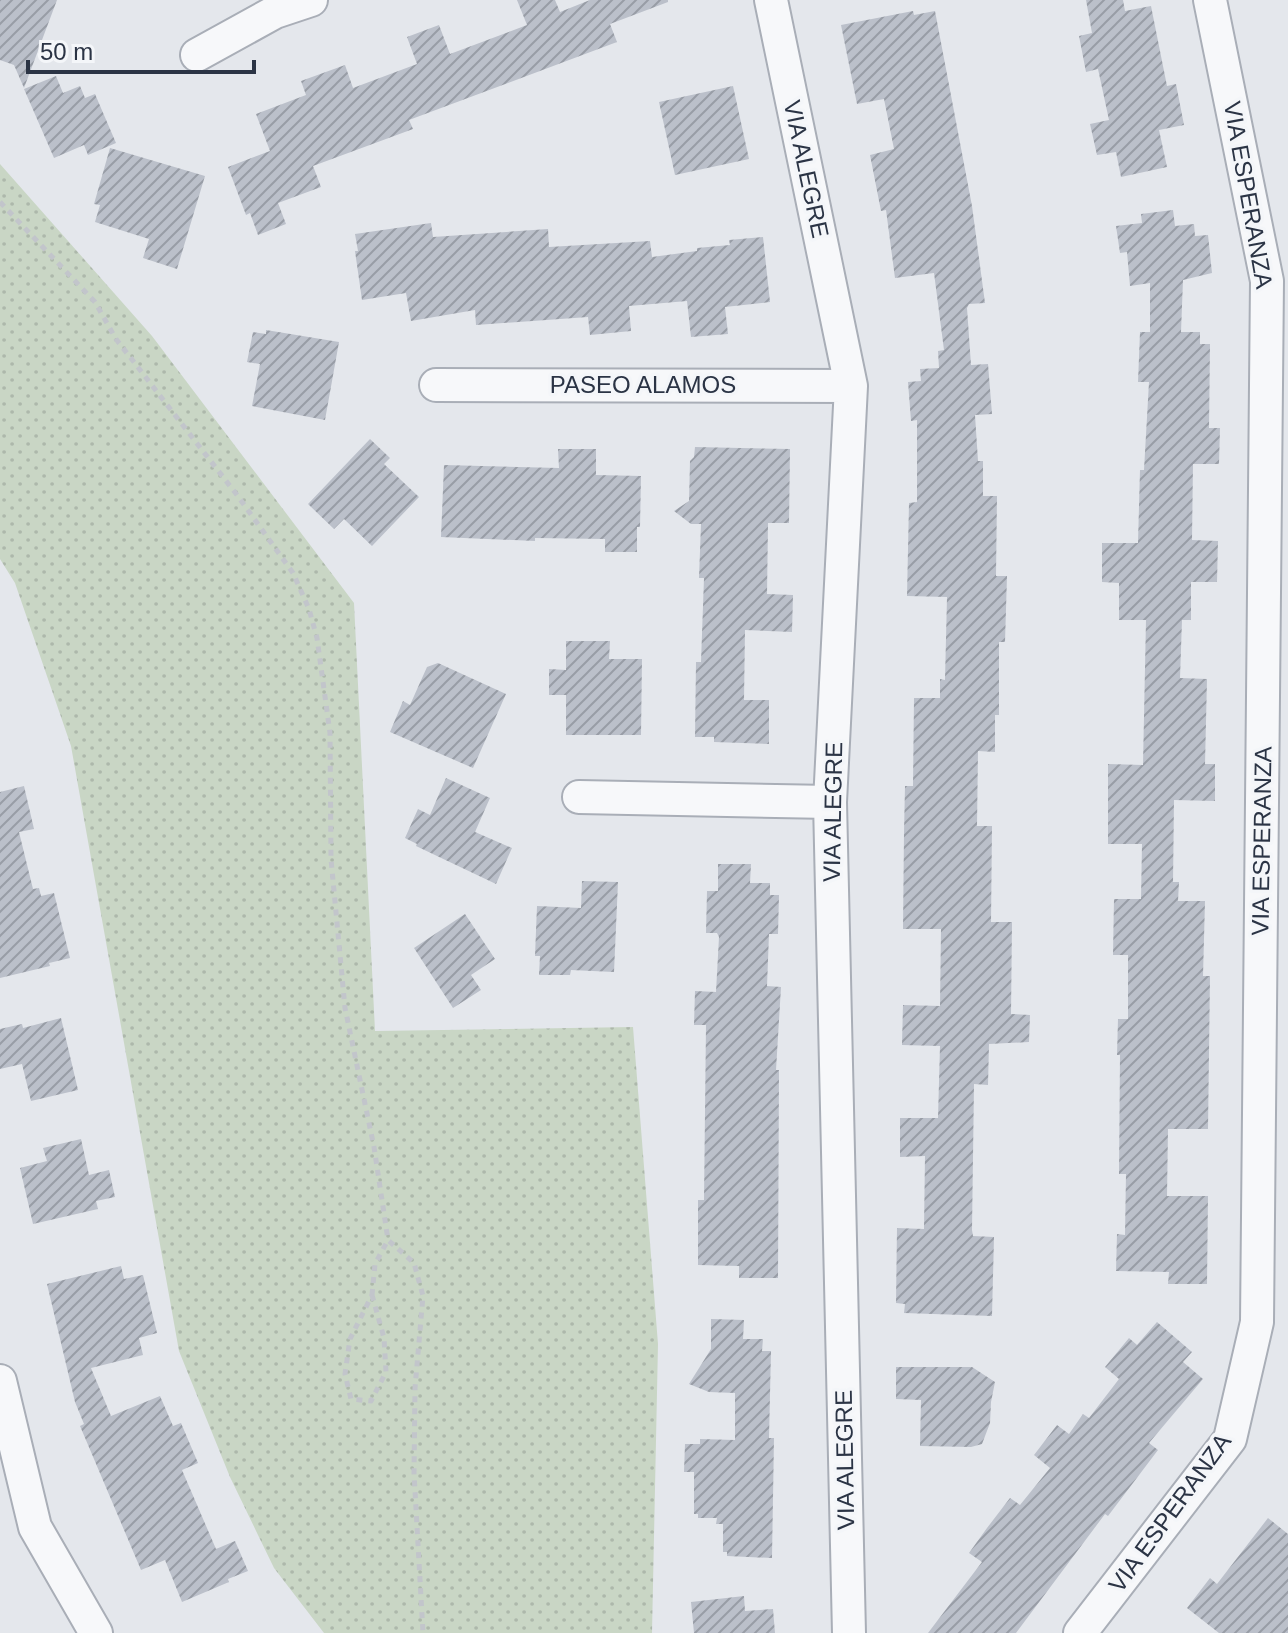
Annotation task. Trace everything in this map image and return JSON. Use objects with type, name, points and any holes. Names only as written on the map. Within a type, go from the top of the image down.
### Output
[{"type":"street","points":[[197,55],[275,12],[311,0]]},
{"type":"street","name":"VIA ALEGRE","points":[[771,0],[851,386],[830,802],[849,1633]]},
{"type":"street","name":"VIA ESPERANZA","points":[[1080,1633],[1230,1439],[1257,1322],[1267,281],[1210,0]]},
{"type":"street","name":"PASEO ALAMOS","points":[[436,385],[851,386]]},
{"type":"street","points":[[579,797],[830,802]]},
{"type":"street","points":[[0,1381],[35,1527],[96,1633]]},
{"type":"path","points":[[0,202],[95,302],[116,339],[293,573],[309,609],[317,638],[330,733],[331,859],[345,1008],[374,1147],[388,1240],[375,1264],[372,1295],[350,1339],[345,1374],[351,1399],[371,1401],[386,1372],[384,1338],[372,1295]]},
{"type":"path","points":[[388,1240],[414,1263],[423,1296],[415,1388],[414,1473],[423,1633]]},
{"type":"green space","points":[[0,164],[152,336],[354,603],[375,1031],[633,1027],[658,1344],[652,1633],[324,1633],[274,1568],[230,1477],[179,1351],[71,746],[15,583],[0,559]]},
{"type":"building","points":[[0,0],[57,0],[24,88],[14,65],[0,60]]},
{"type":"building","points":[[517,0],[555,0],[560,12],[590,0],[668,2],[610,24],[617,42],[409,120],[413,129],[313,166],[321,187],[278,203],[286,224],[258,235],[250,213],[246,215],[228,167],[270,151],[256,114],[306,95],[301,81],[345,65],[353,88],[417,64],[407,37],[439,25],[450,54],[527,25]]},
{"type":"building","points":[[1086,0],[1123,0],[1125,11],[1151,6],[1167,86],[1176,84],[1184,125],[1159,130],[1167,167],[1121,177],[1116,152],[1097,155],[1090,124],[1109,120],[1098,69],[1086,72],[1079,36],[1092,33]]},
{"type":"building","points":[[913,11],[914,15],[935,11],[972,206],[985,303],[969,304],[967,308],[971,365],[988,364],[992,414],[975,415],[978,461],[983,461],[983,496],[997,496],[996,576],[1007,576],[1005,642],[999,642],[999,715],[995,715],[995,752],[978,751],[977,826],[992,826],[991,922],[1012,922],[1011,1014],[1030,1015],[1029,1042],[989,1044],[988,1085],[974,1084],[972,1230],[973,1236],[994,1237],[992,1316],[904,1313],[905,1304],[896,1303],[897,1228],[924,1229],[925,1156],[900,1157],[900,1118],[938,1118],[940,1046],[902,1045],[903,1005],[940,1006],[941,929],[903,929],[904,833],[905,786],[913,786],[914,698],[940,698],[940,679],[945,680],[947,597],[907,596],[909,503],[917,502],[917,420],[911,421],[908,382],[921,381],[920,369],[939,368],[938,351],[944,350],[934,273],[895,278],[886,210],[881,211],[870,155],[894,149],[884,99],[857,104],[841,25]]},
{"type":"building","points":[[56,76],[63,93],[80,86],[85,98],[95,94],[116,143],[88,155],[84,145],[54,158],[24,89]]},
{"type":"building","points":[[733,86],[749,159],[675,175],[659,102]]},
{"type":"building","points":[[110,148],[205,176],[177,269],[143,258],[149,239],[95,222],[100,205],[94,204]]},
{"type":"building","points":[[1173,210],[1175,226],[1194,224],[1195,236],[1208,235],[1212,273],[1183,280],[1181,332],[1200,332],[1200,344],[1210,344],[1209,428],[1220,428],[1219,464],[1193,464],[1192,540],[1218,541],[1217,582],[1191,582],[1191,620],[1182,620],[1180,678],[1207,679],[1205,764],[1215,764],[1215,801],[1174,800],[1173,882],[1179,882],[1178,901],[1205,901],[1203,976],[1210,976],[1208,1129],[1168,1129],[1167,1196],[1208,1196],[1207,1284],[1168,1284],[1169,1272],[1116,1271],[1117,1234],[1125,1235],[1126,1174],[1119,1174],[1120,1055],[1117,1055],[1118,1019],[1128,1019],[1128,955],[1113,955],[1114,899],[1141,899],[1142,844],[1108,844],[1108,764],[1143,765],[1146,620],[1119,620],[1119,583],[1102,582],[1102,543],[1138,543],[1140,470],[1144,470],[1149,382],[1138,382],[1140,332],[1150,332],[1150,283],[1130,286],[1127,252],[1120,253],[1116,226],[1142,223],[1141,214]]},
{"type":"building","points":[[431,223],[433,237],[548,229],[549,247],[650,241],[652,257],[730,245],[729,240],[763,237],[770,302],[725,307],[728,334],[691,337],[687,301],[629,306],[631,331],[590,335],[588,317],[476,325],[475,310],[411,321],[406,293],[362,300],[355,234]]},
{"type":"building","points":[[266,330],[339,342],[325,420],[252,406],[260,364],[247,362],[253,332],[266,334]]},
{"type":"building","points":[[370,439],[390,458],[384,464],[419,497],[372,546],[344,519],[334,529],[308,504]]},
{"type":"building","points":[[695,447],[790,449],[789,523],[768,523],[767,594],[793,595],[792,632],[745,630],[744,700],[769,700],[769,744],[714,742],[714,737],[695,737],[696,662],[701,662],[704,578],[699,578],[701,524],[691,524],[674,511],[689,501],[690,461],[694,457]]},
{"type":"building","points":[[558,449],[596,449],[596,475],[641,476],[637,552],[605,552],[605,539],[535,538],[535,541],[441,537],[444,465],[559,468]]},
{"type":"building","points":[[566,641],[610,641],[609,659],[642,659],[641,735],[566,735],[566,695],[549,695],[549,669],[566,670]]},
{"type":"building","points":[[438,663],[506,694],[473,768],[390,732],[403,701],[410,705],[427,667]]},
{"type":"building","points":[[446,778],[490,798],[475,832],[512,848],[496,884],[405,838],[418,809],[430,815]]},
{"type":"building","points":[[24,786],[34,829],[19,832],[33,889],[39,888],[41,896],[54,893],[70,958],[0,978],[0,792]]},
{"type":"building","points":[[718,864],[751,864],[750,883],[770,883],[770,895],[779,895],[778,934],[769,934],[767,986],[781,987],[776,1070],[779,1070],[778,1278],[739,1278],[739,1266],[698,1265],[698,1200],[704,1200],[706,1025],[694,1025],[695,991],[716,992],[719,937],[717,933],[706,933],[707,891],[718,891]]},
{"type":"building","points":[[582,881],[618,882],[614,972],[571,970],[570,975],[539,975],[540,956],[535,956],[537,906],[581,908]]},
{"type":"building","points":[[465,914],[495,959],[471,975],[481,990],[453,1008],[414,948]]},
{"type":"building","points":[[61,1018],[78,1090],[31,1101],[22,1064],[0,1069],[0,1029],[22,1024],[23,1028]]},
{"type":"building","points":[[81,1139],[89,1175],[109,1170],[115,1197],[96,1201],[98,1209],[33,1224],[20,1168],[47,1161],[43,1148]]},
{"type":"building","points":[[121,1266],[124,1279],[143,1275],[157,1333],[139,1338],[143,1355],[91,1368],[111,1416],[160,1396],[173,1426],[181,1423],[198,1463],[182,1470],[216,1549],[235,1541],[248,1571],[182,1602],[165,1560],[141,1570],[80,1426],[84,1424],[75,1402],[47,1284]]},
{"type":"building","points":[[711,1319],[744,1320],[743,1339],[763,1339],[762,1351],[771,1351],[769,1438],[774,1438],[772,1558],[727,1556],[727,1552],[723,1552],[723,1524],[716,1524],[717,1518],[698,1518],[698,1514],[694,1514],[694,1472],[684,1472],[685,1444],[700,1444],[700,1439],[735,1440],[735,1393],[709,1392],[689,1384],[711,1349]]},
{"type":"building","points":[[1157,1322],[1192,1352],[1183,1362],[1203,1379],[1149,1443],[1158,1450],[1108,1516],[1105,1514],[1016,1633],[928,1633],[982,1562],[969,1553],[987,1528],[1010,1498],[1020,1505],[1050,1468],[1034,1455],[1057,1425],[1069,1434],[1083,1414],[1089,1418],[1119,1379],[1105,1367],[1129,1338],[1137,1345]]},
{"type":"building","points":[[896,1367],[972,1367],[995,1382],[990,1423],[982,1444],[971,1447],[920,1446],[921,1400],[896,1399]]},
{"type":"building","points":[[1268,1518],[1288,1534],[1288,1633],[1219,1633],[1187,1608],[1210,1578],[1217,1584]]},
{"type":"building","points":[[744,1596],[745,1611],[773,1609],[775,1633],[694,1633],[691,1602]]}]
